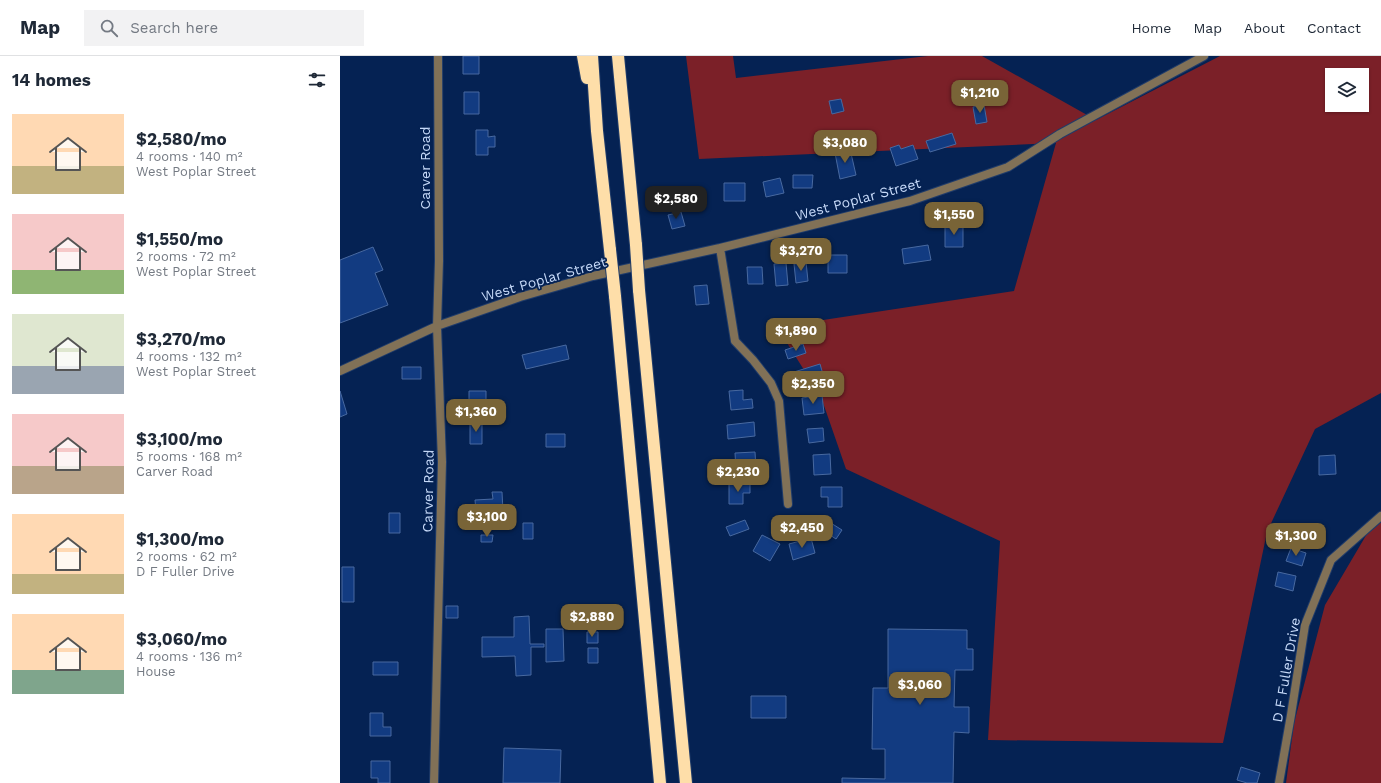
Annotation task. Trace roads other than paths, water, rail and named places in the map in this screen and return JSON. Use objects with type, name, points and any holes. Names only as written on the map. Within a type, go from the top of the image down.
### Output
[{"type":"highway","points":[[583,56],[597,131]]},
{"type":"highway","points":[[592,56],[597,131],[615,296],[660,783]]},
{"type":"highway","points":[[618,56],[686,783]]},
{"type":"street","name":"Carver Road","points":[[434,783],[442,462],[437,326],[439,261],[438,56]]},
{"type":"street","name":"West Poplar Street","points":[[340,371],[437,326],[520,297],[586,278],[720,248],[910,201],[1008,167],[1060,134],[1204,56]]},
{"type":"street","points":[[720,248],[735,341],[753,360],[771,383],[778,401],[788,504]]},
{"type":"street","name":"D F Fuller Drive","points":[[1279,783],[1305,625],[1331,560],[1381,516]]}]
